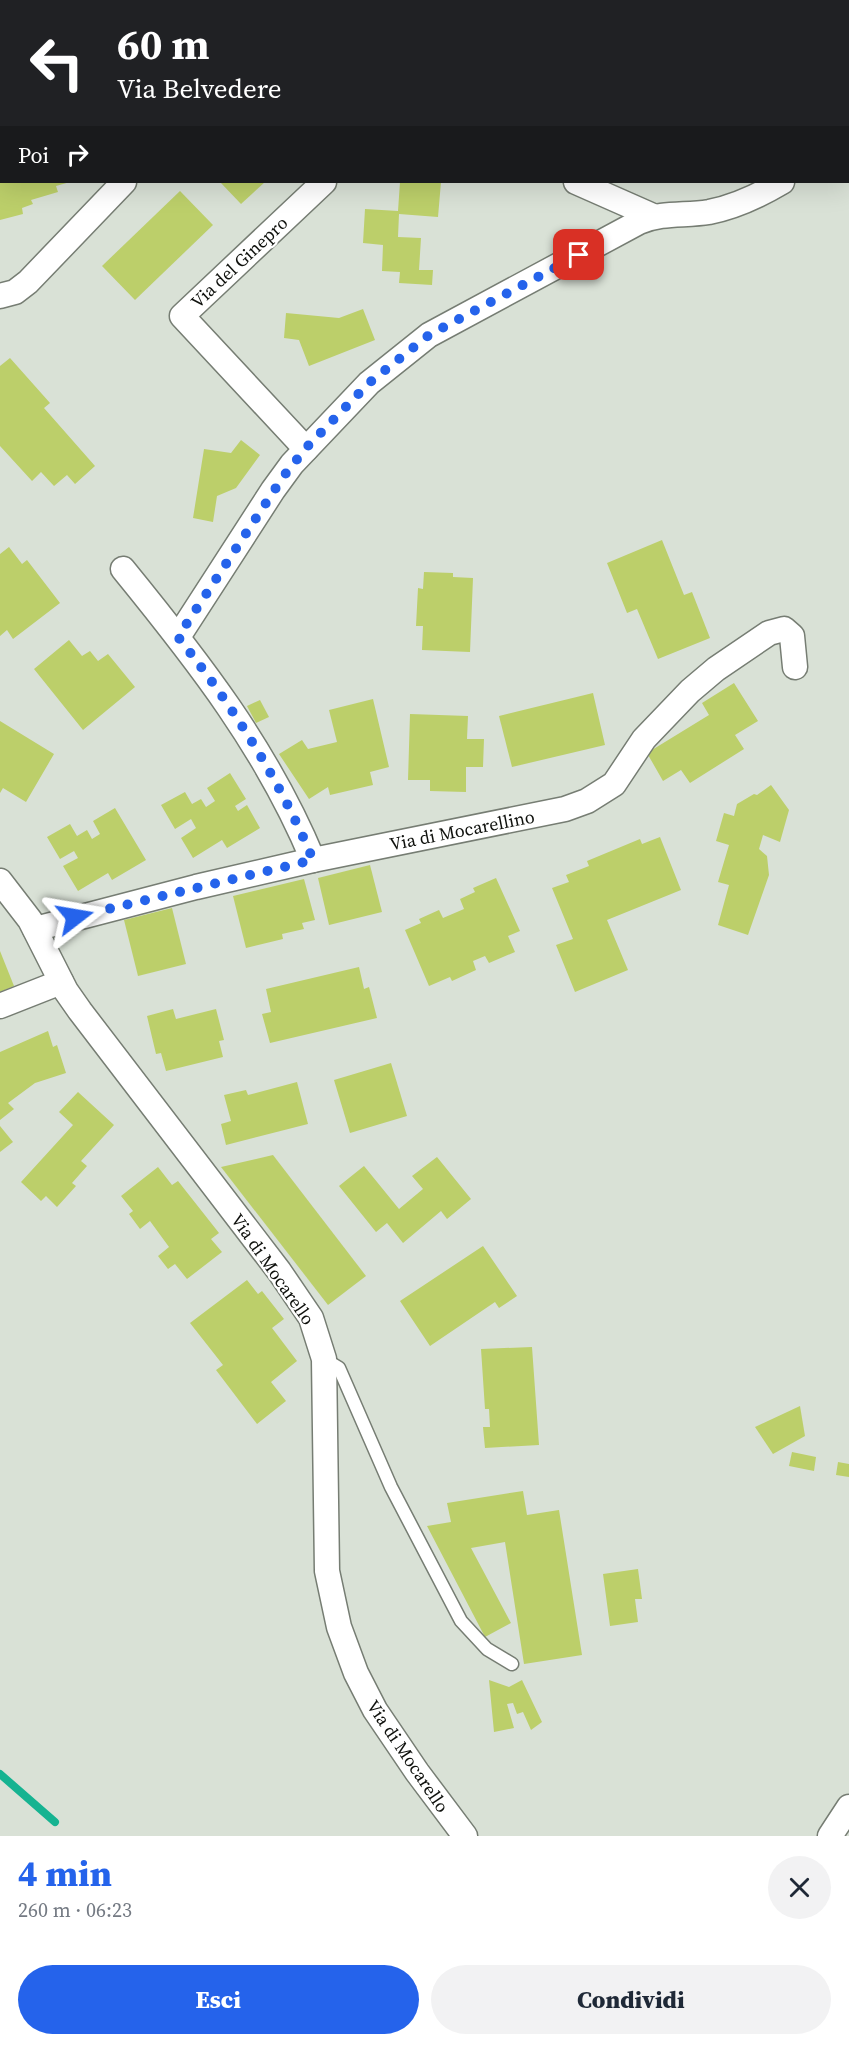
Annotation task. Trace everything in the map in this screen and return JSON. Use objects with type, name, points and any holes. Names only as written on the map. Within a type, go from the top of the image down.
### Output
[{"type":"street","points":[[0,296],[15,292],[28,282],[123,183]]},
{"type":"street","name":"Via del Ginepro","points":[[306,448],[182,316],[323,183]]},
{"type":"street","points":[[578,183],[653,216]]},
{"type":"street","points":[[178,637],[273,490],[306,448],[369,383],[429,335],[653,216],[710,212],[750,199],[781,183]]},
{"type":"street","points":[[123,569],[216,685],[287,802],[313,860]]},
{"type":"street","name":"Via di Mocarellino","points":[[35,929],[152,898],[313,860],[544,814],[587,801],[614,784],[644,739],[690,691],[716,669],[769,633],[779,629],[789,631],[795,647],[795,667]]},
{"type":"street","name":"Via di Mocarello","points":[[0,881],[35,929],[61,982],[112,1056],[293,1290],[314,1325],[324,1359],[327,1571],[339,1627],[356,1673],[375,1710],[417,1772],[465,1836]]},
{"type":"street","points":[[0,1006],[61,982]]},
{"type":"street","points":[[830,1836],[849,1807]]},
{"type":"lane","points":[[324,1359],[339,1368],[392,1487],[461,1621],[487,1649],[512,1664]]},
{"type":"building","points":[[0,183],[66,183],[56,186],[58,192],[31,200],[33,204],[22,208],[23,214],[0,220]]},
{"type":"building","points":[[221,183],[264,183],[241,204]]},
{"type":"building","points":[[400,183],[441,183],[438,217],[399,214],[398,237],[421,238],[419,270],[433,270],[432,285],[399,283],[400,272],[382,271],[383,245],[363,243],[365,209],[398,211]]},
{"type":"building","points":[[180,191],[213,225],[135,300],[102,266]]},
{"type":"building","points":[[363,309],[375,340],[309,366],[299,340],[284,338],[286,313],[339,318]]},
{"type":"building","points":[[10,358],[50,403],[44,408],[95,466],[75,484],[67,475],[54,486],[41,472],[32,481],[0,446],[0,366]]},
{"type":"building","points":[[241,440],[260,455],[236,488],[217,496],[213,522],[193,518],[204,449],[231,453]]},
{"type":"building","points":[[662,540],[684,595],[692,592],[710,638],[658,659],[637,609],[627,613],[607,563]]},
{"type":"building","points":[[9,547],[22,564],[27,560],[60,603],[13,639],[7,630],[0,636],[0,554]]},
{"type":"building","points":[[424,572],[453,573],[453,577],[473,578],[470,652],[422,650],[423,626],[416,626],[418,588],[423,589]]},
{"type":"building","points":[[69,640],[82,656],[90,651],[98,661],[108,654],[135,687],[83,730],[34,669]]},
{"type":"building","points":[[734,683],[758,721],[735,735],[744,749],[690,783],[681,770],[663,781],[647,753],[709,715],[702,703]]},
{"type":"building","points":[[593,693],[605,745],[512,767],[499,716]]},
{"type":"building","points":[[373,699],[389,767],[370,772],[373,785],[330,795],[328,787],[309,799],[279,754],[302,740],[308,749],[337,742],[329,710]]},
{"type":"building","points":[[260,700],[269,717],[256,723],[247,706]]},
{"type":"building","points":[[410,714],[468,716],[467,739],[484,739],[483,767],[466,767],[466,792],[430,791],[430,780],[408,780]]},
{"type":"building","points":[[0,721],[54,754],[26,802],[3,788],[0,793]]},
{"type":"building","points":[[230,773],[246,799],[235,806],[238,811],[247,805],[260,828],[227,848],[222,840],[193,858],[181,838],[196,828],[191,819],[175,829],[161,805],[185,792],[192,804],[201,799],[206,807],[215,801],[207,788]]},
{"type":"building","points":[[771,785],[789,810],[780,842],[763,835],[759,849],[767,856],[769,875],[748,935],[718,925],[729,885],[718,882],[729,845],[716,841],[724,813],[734,816],[737,804],[754,794],[757,795]]},
{"type":"building","points":[[115,808],[146,860],[112,880],[108,873],[78,891],[63,866],[78,858],[74,851],[60,859],[47,837],[70,824],[77,836],[87,830],[92,839],[100,834],[93,821]]},
{"type":"building","points":[[660,837],[681,890],[607,920],[628,970],[575,992],[556,945],[573,939],[552,888],[569,882],[566,875],[589,866],[587,861],[640,839],[642,844]]},
{"type":"building","points":[[370,865],[382,912],[329,925],[318,878]]},
{"type":"building","points":[[496,878],[520,931],[508,936],[515,952],[489,963],[485,956],[473,961],[476,970],[452,981],[450,977],[429,986],[405,930],[421,923],[419,919],[439,910],[443,918],[464,909],[460,899],[475,892],[473,888]]},
{"type":"building","points":[[304,879],[315,920],[302,923],[304,929],[282,934],[283,939],[246,948],[233,896]]},
{"type":"building","points":[[172,908],[186,964],[138,976],[124,920]]},
{"type":"building","points":[[0,951],[14,986],[0,992]]},
{"type":"building","points":[[359,967],[364,989],[369,987],[377,1018],[270,1043],[262,1014],[271,1012],[266,989]]},
{"type":"building","points":[[173,1009],[176,1019],[216,1009],[224,1040],[219,1041],[223,1057],[166,1071],[161,1053],[156,1054],[147,1016]]},
{"type":"building","points":[[48,1031],[53,1047],[57,1045],[66,1073],[35,1083],[8,1103],[14,1109],[0,1120],[0,1052]]},
{"type":"building","points":[[391,1063],[407,1116],[350,1133],[334,1080]]},
{"type":"building","points":[[297,1082],[308,1124],[226,1145],[221,1124],[231,1121],[224,1095],[246,1090],[248,1095]]},
{"type":"building","points":[[78,1092],[114,1125],[81,1161],[87,1166],[72,1183],[76,1186],[57,1207],[46,1196],[41,1201],[21,1182],[73,1125],[59,1112]]},
{"type":"building","points":[[0,1126],[13,1142],[0,1152]]},
{"type":"building","points":[[273,1155],[366,1276],[328,1305],[221,1167]]},
{"type":"building","points":[[437,1157],[471,1199],[447,1219],[441,1211],[403,1243],[387,1223],[376,1232],[339,1186],[364,1166],[399,1209],[423,1189],[412,1176]]},
{"type":"building","points":[[158,1167],[172,1185],[178,1181],[219,1233],[211,1239],[222,1252],[187,1279],[175,1264],[168,1269],[158,1256],[169,1247],[150,1221],[140,1229],[129,1214],[133,1211],[121,1196]]},
{"type":"building","points":[[483,1246],[517,1296],[499,1308],[495,1302],[430,1346],[400,1301]]},
{"type":"building","points":[[247,1280],[258,1294],[262,1291],[284,1319],[272,1328],[297,1361],[271,1382],[286,1401],[257,1424],[216,1370],[223,1365],[190,1323]]},
{"type":"building","points":[[532,1347],[539,1445],[485,1448],[483,1427],[490,1427],[489,1409],[485,1409],[481,1349]]},
{"type":"building","points":[[800,1406],[805,1436],[773,1454],[755,1427]]},
{"type":"building","points":[[792,1452],[816,1457],[814,1471],[789,1466]]},
{"type":"building","points":[[838,1462],[849,1464],[849,1477],[836,1475]]},
{"type":"building","points":[[523,1491],[527,1515],[559,1510],[582,1655],[524,1664],[505,1542],[471,1548],[511,1623],[485,1637],[427,1526],[451,1522],[447,1503]]},
{"type":"building","points":[[638,1569],[642,1599],[635,1599],[638,1622],[610,1626],[603,1574]]},
{"type":"building","points":[[489,1680],[509,1687],[522,1680],[542,1722],[531,1730],[523,1712],[517,1714],[513,1703],[507,1704],[514,1728],[494,1732]]},
{"type":"waterway","points":[[0,1774],[55,1822]]},
{"type":"route","points":[[75,917],[313,860],[287,802],[229,705],[178,637],[292,464],[369,383],[429,335],[579,255]]}]
